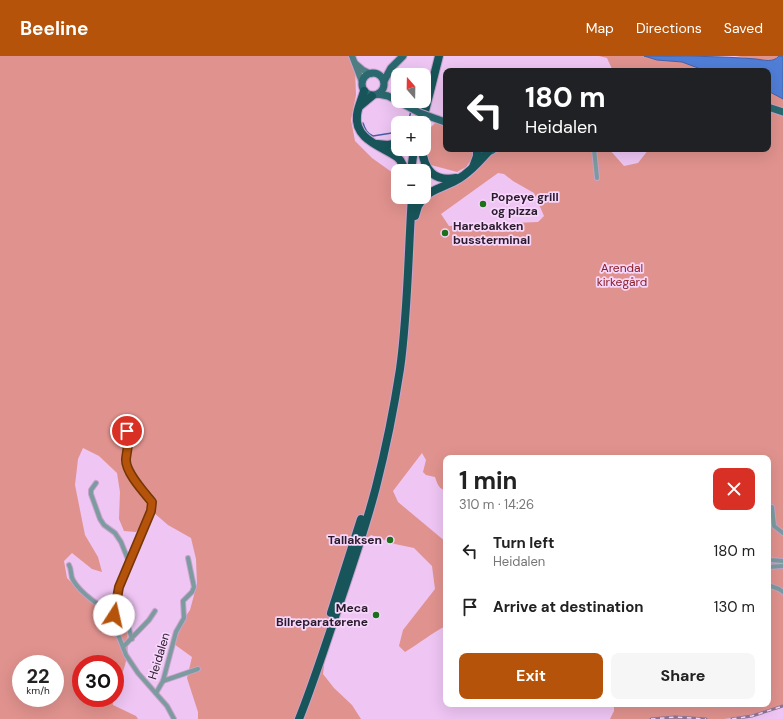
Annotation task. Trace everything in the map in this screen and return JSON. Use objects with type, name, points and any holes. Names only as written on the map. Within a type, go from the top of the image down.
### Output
[{"type":"highway","points":[[431,72],[435,56]]},
{"type":"highway","points":[[431,80],[439,56]]},
{"type":"highway","points":[[364,91],[358,108],[357,121],[360,131],[365,138],[397,157],[402,164]]},
{"type":"highway","points":[[358,108],[366,100],[375,95]]},
{"type":"highway","points":[[376,144],[391,144]]},
{"type":"highway","points":[[473,168],[478,152]]},
{"type":"highway","points":[[431,192],[456,180],[478,164],[490,152]]},
{"type":"highway","points":[[424,156],[427,168],[434,174],[444,178],[461,176]]},
{"type":"highway","points":[[295,719],[342,580],[369,493],[383,439],[390,403],[399,339],[408,204]]},
{"type":"highway","points":[[299,719],[308,698],[347,582],[376,488],[387,440],[400,369],[406,308],[412,204]]},
{"type":"highway","points":[[410,251],[415,212],[419,204]]},
{"type":"main road","points":[[362,82],[365,77],[386,68],[400,56]]},
{"type":"main road","points":[[375,95],[382,90],[391,68],[403,56]]},
{"type":"main road","points":[[353,59],[363,70],[381,76],[391,93]]},
{"type":"main road","points":[[353,59],[364,91],[367,94],[391,97]]},
{"type":"main road","points":[[418,108],[443,120]]},
{"type":"main road","points":[[771,108],[783,112]]},
{"type":"street","points":[[594,152],[597,178]]},
{"type":"street","name":"Heidalen","points":[[127,431],[129,444],[126,463],[131,475],[152,502],[152,506],[119,587],[114,615],[117,632],[132,664],[167,706],[174,719]]},
{"type":"street","points":[[96,483],[91,490],[91,494],[100,519],[104,525],[115,533],[121,542],[129,562]]},
{"type":"street","points":[[772,507],[774,526],[783,533]]},
{"type":"street","name":"Heidalen","points":[[156,693],[163,681],[170,660],[176,632],[184,618],[183,601],[192,592],[194,587],[188,558]]},
{"type":"street","points":[[771,560],[783,561]]},
{"type":"street","points":[[69,565],[74,582],[94,602],[114,615]]},
{"type":"street","points":[[771,567],[783,566]]},
{"type":"street","points":[[771,585],[783,592]]},
{"type":"street","points":[[115,607],[126,620],[132,639]]},
{"type":"street","points":[[123,647],[132,639],[156,611]]},
{"type":"street","points":[[163,681],[198,669]]},
{"type":"green space","name":"Arendal kirkegård","points":[[0,56],[348,56],[355,69],[356,95],[351,120],[355,141],[372,158],[391,172],[391,204],[410,204],[411,206],[414,204],[431,204],[431,194],[470,177],[483,160],[492,152],[612,152],[624,166],[638,163],[647,152],[771,152],[771,93],[783,99],[783,705],[747,716],[724,719],[610,719],[614,711],[614,707],[771,707],[771,455],[443,455],[443,489],[438,484],[435,477],[426,475],[423,472],[426,460],[422,453],[393,491],[398,502],[443,540],[443,628],[405,652],[399,646],[403,630],[435,589],[432,566],[414,548],[395,544],[371,535],[357,552],[326,649],[323,674],[334,688],[352,705],[361,719],[198,719],[198,712],[187,678],[192,657],[174,644],[176,630],[190,610],[197,584],[196,559],[191,538],[168,525],[153,512],[136,532],[124,531],[119,519],[120,492],[117,473],[99,456],[83,448],[78,459],[75,485],[85,535],[98,557],[102,572],[92,569],[72,553],[64,561],[67,578],[85,596],[127,626],[128,651],[124,668],[124,655],[72,655],[72,707],[117,707],[136,716],[138,719],[0,719]],"holes":[[[498,173],[504,174],[534,193],[544,216],[538,222],[449,226],[441,214]]]},
{"type":"green space","points":[[599,56],[644,56],[657,60],[682,62],[698,68],[612,68],[607,58]]},
{"type":"green space","points":[[736,56],[779,56],[775,59],[765,61]]},
{"type":"green space","points":[[435,123],[443,124],[443,152],[472,152],[473,157],[466,167],[457,172],[431,164],[427,156],[431,156],[431,127]]},
{"type":"water","points":[[644,56],[774,60],[779,56],[783,56],[783,99],[771,93],[771,68],[698,68],[682,62],[657,60]]},
{"type":"waterway","points":[[410,116],[411,111]]},
{"type":"waterway","points":[[363,123],[366,131],[373,136],[391,133]]},
{"type":"railway","points":[[732,719],[752,716],[783,706]]},
{"type":"railway","points":[[651,719],[675,717],[706,719]]},
{"type":"place","name":"Popeye grill og pizza","points":[[483,204]]},
{"type":"place","name":"Harebakken bussterminal","points":[[445,233]]},
{"type":"place","name":"Tallaksen","points":[[390,540]]},
{"type":"place","name":"Meca Bilreparatørene","points":[[376,615]]},
{"type":"route","points":[[114,615],[119,587],[152,506],[152,502],[131,475],[126,463],[129,444],[127,431]]}]
